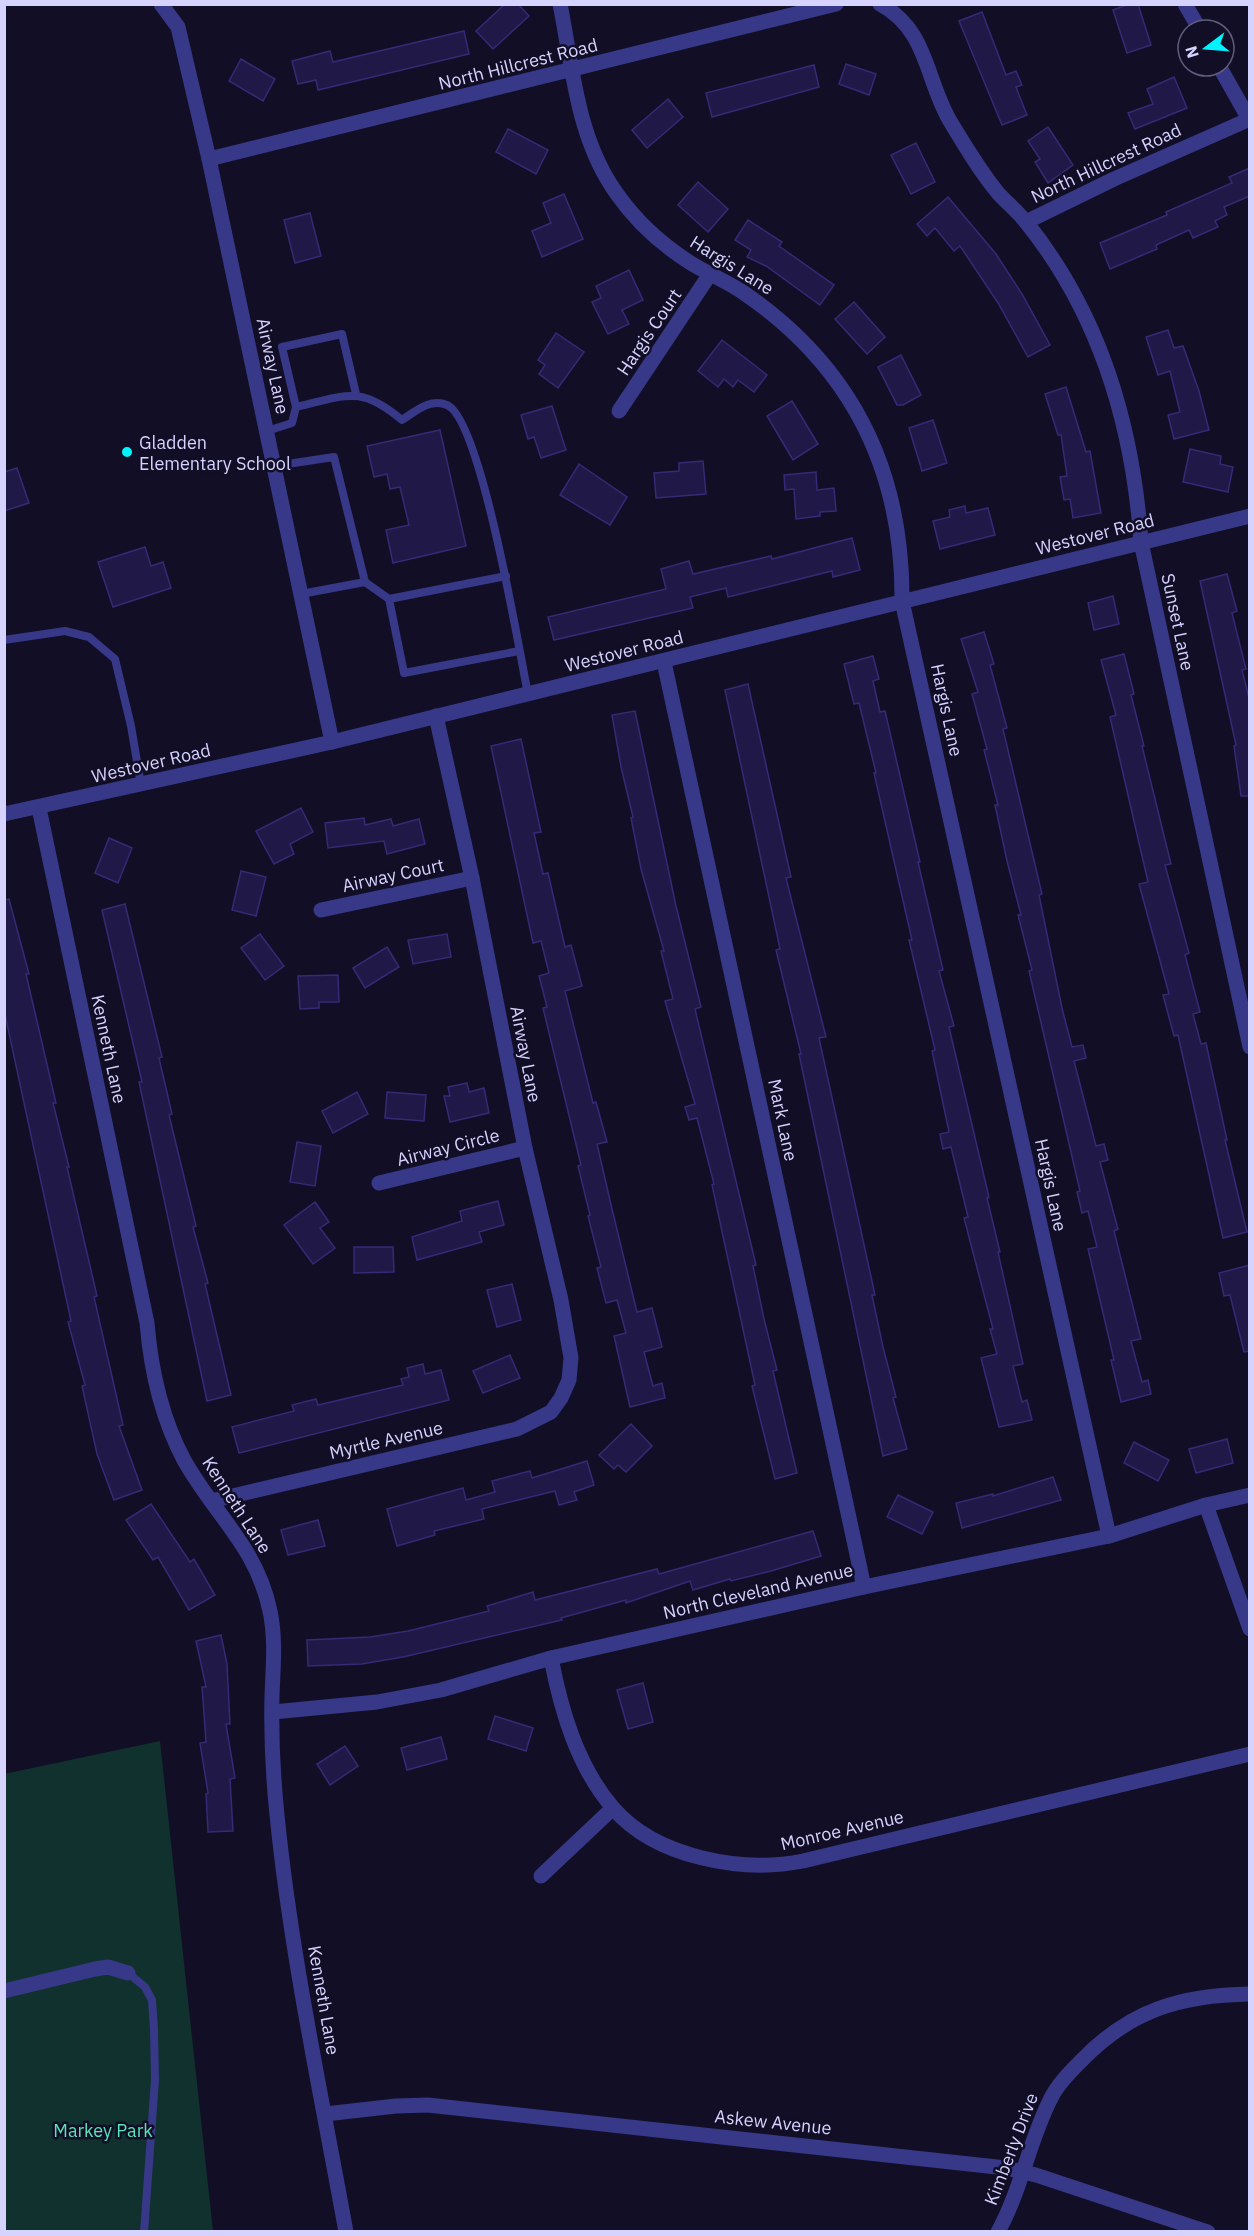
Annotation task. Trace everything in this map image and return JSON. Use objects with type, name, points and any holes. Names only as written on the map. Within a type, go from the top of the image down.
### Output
[{"type":"street","name":"Airway Lane","points":[[161,4],[178,27],[209,159],[333,742]]},
{"type":"street","name":"Hargis Lane","points":[[560,4],[586,133],[599,164],[616,193],[637,220],[662,243],[710,274],[742,291],[776,316],[827,368],[848,397],[877,453],[892,496],[899,532],[902,601],[1109,1536]]},
{"type":"street","name":"North Hillcrest Road","points":[[209,159],[573,71],[836,4]]},
{"type":"street","name":"North Hillcrest Road","points":[[880,4],[896,13],[908,24],[917,38],[948,118],[973,159],[998,192],[1026,222],[1114,179],[1249,119]]},
{"type":"street","points":[[1185,4],[1193,18]]},
{"type":"street","points":[[1227,78],[1249,119]]},
{"type":"street","name":"Sunset Lane","points":[[1026,222],[1066,283],[1104,362],[1130,446],[1138,494],[1142,542],[1250,1047]]},
{"type":"street","name":"Hargis Court","points":[[619,411],[710,274]]},
{"type":"street","name":"Westover Road","points":[[4,814],[333,742],[1250,516]]},
{"type":"street","name":"Mark Lane","points":[[664,662],[864,1587]]},
{"type":"street","name":"Airway Lane","points":[[436,716],[472,878],[525,1149],[561,1300],[571,1358],[569,1380],[561,1398]]},
{"type":"street","name":"Kenneth Lane","points":[[39,808],[147,1323],[158,1395],[184,1460],[211,1501],[237,1534],[255,1567],[266,1598],[275,1648],[274,1793],[282,1871],[301,1993],[346,2232]]},
{"type":"street","name":"Airway Court","points":[[321,910],[472,878]]},
{"type":"street","name":"Airway Circle","points":[[379,1184],[525,1149]]},
{"type":"street","name":"Myrtle Avenue","points":[[211,1501],[517,1429],[551,1412],[561,1398]]},
{"type":"street","name":"North Cleveland Avenue","points":[[273,1712],[377,1702],[409,1696],[489,1678],[551,1658],[864,1587],[1109,1536],[1206,1505],[1250,1495]]},
{"type":"street","points":[[1206,1505],[1250,1629]]},
{"type":"street","name":"Monroe Avenue","points":[[551,1658],[558,1695],[570,1731],[584,1761],[613,1809],[664,1844],[695,1856],[723,1863],[755,1866],[788,1864],[1250,1754]]},
{"type":"street","points":[[541,1875],[613,1809]]},
{"type":"street","points":[[4,1991],[108,1967],[128,1973]]},
{"type":"street","name":"Kimberly Drive","points":[[999,2232],[1016,2194],[1021,2172],[1050,2098],[1067,2075],[1112,2032],[1167,2004],[1198,1996],[1250,1994]]},
{"type":"street","name":"Askew Avenue","points":[[325,2114],[428,2105],[1021,2172],[1208,2232]]},
{"type":"lane","points":[[267,431],[292,423],[296,407],[282,347],[342,334],[356,394]]},
{"type":"lane","points":[[296,407],[356,394],[383,404],[402,420],[423,406],[435,403],[449,406],[463,421],[473,446],[506,576],[528,694]]},
{"type":"lane","points":[[274,466],[334,457],[365,582],[389,599],[404,673],[519,651]]},
{"type":"lane","points":[[389,599],[506,576]]},
{"type":"lane","points":[[301,594],[365,582]]},
{"type":"lane","points":[[4,640],[65,631],[89,637],[115,658],[131,726],[141,785]]},
{"type":"lane","points":[[128,1973],[145,1987],[152,2000],[154,2029],[154,2080],[144,2232]]},
{"type":"green space","name":"Markey Park","points":[[160,1741],[213,2231],[5,2231],[4,1774]]},
{"type":"building","points":[[505,4],[518,4],[529,16],[493,49],[476,31]]},
{"type":"building","points":[[1129,4],[1138,4],[1151,45],[1127,53],[1113,10]]},
{"type":"building","points":[[982,12],[1006,75],[1016,71],[1022,85],[1016,87],[1027,115],[1002,125],[959,21]]},
{"type":"building","points":[[464,31],[469,54],[318,90],[316,80],[298,84],[292,61],[330,51],[333,62]]},
{"type":"building","points":[[241,59],[275,79],[263,101],[229,81]]},
{"type":"building","points":[[846,64],[876,74],[869,95],[839,84]]},
{"type":"building","points":[[814,65],[819,87],[712,117],[706,93]]},
{"type":"building","points":[[1174,77],[1187,108],[1135,129],[1128,113],[1153,104],[1147,89]]},
{"type":"building","points":[[668,99],[683,117],[647,148],[632,130]]},
{"type":"building","points":[[1048,127],[1073,165],[1048,183],[1035,162],[1040,159],[1028,141]]},
{"type":"building","points":[[508,129],[548,150],[536,174],[496,152]]},
{"type":"building","points":[[916,143],[935,182],[911,194],[891,155]]},
{"type":"building","points":[[1250,168],[1250,196],[1224,207],[1227,215],[1215,221],[1218,227],[1193,238],[1189,230],[1156,245],[1157,249],[1110,269],[1100,243],[1167,215],[1166,212],[1232,183],[1229,177]]},
{"type":"building","points":[[698,182],[728,209],[708,232],[678,205]]},
{"type":"building","points":[[564,194],[583,239],[542,257],[532,231],[551,223],[543,203]]},
{"type":"building","points":[[948,197],[996,254],[1022,294],[1050,345],[1028,357],[998,303],[960,246],[954,251],[935,228],[927,236],[917,224]]},
{"type":"building","points":[[310,213],[321,256],[295,263],[284,220]]},
{"type":"building","points":[[748,220],[782,242],[779,246],[834,285],[820,305],[766,266],[747,257],[751,250],[735,240]]},
{"type":"building","points":[[629,270],[643,300],[622,310],[629,324],[608,334],[592,302],[601,298],[596,286]]},
{"type":"building","points":[[854,302],[885,337],[867,354],[835,319]]},
{"type":"building","points":[[1168,330],[1174,348],[1183,346],[1199,391],[1209,430],[1174,439],[1168,415],[1180,412],[1170,371],[1158,375],[1146,337]]},
{"type":"building","points":[[556,333],[584,352],[558,388],[539,374],[545,365],[538,360]]},
{"type":"building","points":[[722,340],[767,375],[754,392],[738,380],[733,387],[724,379],[718,387],[698,371]]},
{"type":"building","points":[[901,355],[921,395],[903,405],[897,405],[878,367]]},
{"type":"building","points":[[1066,387],[1086,452],[1090,451],[1101,513],[1073,518],[1070,499],[1064,500],[1060,477],[1067,476],[1061,435],[1058,435],[1045,394]]},
{"type":"building","points":[[792,401],[818,444],[793,460],[767,416]]},
{"type":"building","points":[[552,406],[566,450],[541,458],[534,437],[528,439],[521,415]]},
{"type":"building","points":[[933,420],[947,463],[922,471],[909,428]]},
{"type":"building","points":[[440,430],[466,546],[393,563],[386,530],[409,525],[400,487],[390,489],[387,474],[374,477],[367,446]]},
{"type":"building","points":[[1190,449],[1221,456],[1220,464],[1233,467],[1228,492],[1183,482]]},
{"type":"building","points":[[703,461],[706,494],[656,498],[654,473],[679,471],[679,463]]},
{"type":"building","points":[[579,464],[627,497],[610,525],[560,495]]},
{"type":"building","points":[[17,468],[29,503],[4,511],[4,472]]},
{"type":"building","points":[[816,472],[817,490],[834,488],[836,511],[820,512],[820,516],[796,519],[794,489],[785,490],[784,475]]},
{"type":"building","points":[[965,506],[966,513],[988,508],[995,535],[940,549],[933,521],[950,517],[949,510]]},
{"type":"building","points":[[852,538],[860,570],[833,577],[832,571],[728,597],[726,588],[690,597],[693,608],[554,640],[548,617],[666,589],[661,569],[689,561],[693,574],[771,556],[772,559]]},
{"type":"building","points":[[145,547],[151,566],[163,562],[171,588],[113,607],[98,562]]},
{"type":"building","points":[[1227,574],[1237,611],[1232,613],[1246,669],[1242,670],[1250,702],[1250,796],[1241,796],[1234,746],[1236,745],[1200,581]]},
{"type":"building","points":[[1113,596],[1119,624],[1094,630],[1088,603]]},
{"type":"building","points":[[984,632],[994,664],[990,665],[1007,728],[1003,729],[1042,894],[1039,895],[1062,1008],[1072,1047],[1083,1045],[1086,1058],[1074,1061],[1096,1146],[1104,1144],[1108,1160],[1100,1162],[1118,1229],[1114,1231],[1141,1339],[1131,1341],[1142,1382],[1148,1380],[1151,1394],[1121,1402],[1111,1360],[1114,1360],[1088,1249],[1097,1247],[1088,1211],[1082,1213],[1077,1192],[1080,1191],[1029,971],[1032,970],[1018,915],[1021,915],[995,805],[998,805],[984,750],[987,749],[972,694],[978,692],[961,639]]},
{"type":"building","points":[[1124,654],[1134,694],[1131,695],[1144,746],[1142,746],[1171,864],[1165,865],[1189,953],[1185,955],[1200,1012],[1193,1014],[1201,1044],[1206,1043],[1227,1140],[1225,1140],[1247,1232],[1223,1238],[1178,1035],[1174,1036],[1163,995],[1169,994],[1139,884],[1148,882],[1110,717],[1116,715],[1101,660]]},
{"type":"building","points":[[873,656],[879,679],[873,681],[880,712],[885,711],[920,862],[918,862],[943,970],[939,971],[954,1026],[949,1027],[989,1197],[987,1198],[1023,1364],[1013,1366],[1022,1402],[1027,1400],[1032,1420],[999,1427],[981,1358],[997,1354],[990,1329],[993,1329],[964,1218],[968,1217],[951,1147],[943,1149],[940,1134],[949,1132],[932,1051],[935,1050],[909,940],[912,940],[874,773],[876,773],[859,703],[854,704],[844,664]]},
{"type":"building","points":[[748,684],[791,877],[786,878],[826,1037],[819,1038],[875,1295],[872,1295],[883,1347],[896,1397],[893,1398],[907,1449],[883,1456],[799,1054],[801,1054],[776,950],[780,949],[725,690]]},
{"type":"building","points":[[635,711],[676,906],[701,1007],[695,1009],[756,1265],[753,1266],[777,1370],[773,1371],[797,1473],[775,1479],[752,1386],[755,1385],[712,1185],[714,1184],[697,1118],[689,1120],[685,1107],[695,1104],[665,1001],[673,999],[661,951],[664,951],[641,869],[631,818],[633,817],[621,767],[612,715]]},
{"type":"building","points":[[521,739],[541,832],[534,833],[543,874],[548,873],[565,947],[571,945],[582,986],[565,991],[593,1103],[596,1102],[607,1142],[597,1144],[612,1209],[637,1312],[652,1308],[662,1347],[644,1352],[653,1386],[662,1383],[665,1398],[630,1407],[614,1336],[626,1333],[617,1300],[606,1303],[597,1268],[601,1267],[578,1166],[581,1165],[543,1008],[547,1007],[539,976],[549,973],[541,941],[533,943],[491,746]]},
{"type":"building","points":[[301,808],[313,832],[290,844],[294,854],[274,864],[256,831]]},
{"type":"building","points":[[364,818],[365,825],[391,819],[393,826],[419,819],[425,844],[387,854],[384,841],[328,848],[325,823]]},
{"type":"building","points":[[109,838],[132,848],[118,883],[95,873]]},
{"type":"building","points":[[241,871],[266,877],[256,916],[232,910]]},
{"type":"building","points":[[9,899],[29,974],[26,974],[56,1103],[53,1103],[97,1296],[94,1297],[123,1425],[119,1426],[142,1490],[114,1500],[97,1454],[82,1386],[85,1385],[68,1322],[71,1321],[4,1010],[4,900]]},
{"type":"building","points":[[125,904],[162,1057],[159,1058],[172,1114],[169,1115],[196,1226],[193,1227],[208,1283],[205,1284],[231,1395],[207,1401],[139,1082],[142,1082],[102,910]]},
{"type":"building","points":[[260,934],[284,966],[265,980],[241,948]]},
{"type":"building","points":[[447,934],[451,957],[413,964],[408,940]]},
{"type":"building","points":[[387,947],[399,967],[365,988],[353,968]]},
{"type":"building","points":[[338,975],[339,1002],[319,1002],[319,1008],[300,1009],[298,976]]},
{"type":"building","points":[[467,1083],[469,1092],[484,1088],[489,1113],[450,1122],[444,1096],[450,1096],[448,1087]]},
{"type":"building","points":[[357,1092],[368,1114],[333,1133],[322,1111]]},
{"type":"building","points":[[387,1092],[426,1095],[424,1121],[385,1118]]},
{"type":"building","points":[[297,1142],[321,1146],[315,1186],[290,1182]]},
{"type":"building","points":[[498,1201],[504,1225],[479,1232],[482,1242],[417,1260],[412,1237],[462,1221],[460,1211]]},
{"type":"building","points":[[315,1202],[329,1222],[320,1228],[335,1248],[313,1264],[284,1225]]},
{"type":"building","points":[[354,1247],[393,1247],[394,1272],[354,1273]]},
{"type":"building","points":[[1250,1265],[1250,1351],[1244,1352],[1230,1295],[1224,1296],[1219,1273]]},
{"type":"building","points":[[512,1284],[521,1320],[497,1327],[487,1290]]},
{"type":"building","points":[[510,1355],[520,1378],[483,1393],[473,1371]]},
{"type":"building","points":[[423,1364],[425,1374],[441,1370],[449,1400],[239,1453],[232,1427],[294,1411],[292,1405],[316,1399],[318,1405],[403,1385],[401,1379],[409,1377],[407,1368]]},
{"type":"building","points":[[631,1424],[652,1446],[626,1472],[618,1465],[614,1469],[599,1455]]},
{"type":"building","points":[[1227,1439],[1233,1463],[1196,1473],[1189,1449]]},
{"type":"building","points":[[1134,1442],[1169,1460],[1158,1481],[1124,1463]]},
{"type":"building","points":[[587,1461],[594,1485],[574,1492],[577,1500],[559,1505],[555,1491],[482,1509],[484,1519],[434,1531],[435,1535],[397,1546],[387,1509],[463,1488],[466,1500],[495,1492],[492,1481],[530,1471],[532,1478]]},
{"type":"building","points":[[1053,1477],[1061,1500],[962,1528],[956,1503],[993,1494],[993,1496]]},
{"type":"building","points":[[898,1495],[933,1512],[922,1534],[887,1517]]},
{"type":"building","points":[[151,1504],[190,1562],[194,1559],[215,1595],[189,1610],[158,1557],[153,1560],[126,1520]]},
{"type":"building","points":[[318,1520],[325,1546],[288,1555],[281,1530]]},
{"type":"building","points":[[813,1531],[821,1556],[771,1571],[731,1581],[730,1579],[693,1590],[690,1581],[626,1603],[626,1600],[561,1618],[562,1620],[403,1657],[362,1664],[308,1666],[307,1640],[370,1637],[408,1631],[489,1611],[487,1606],[533,1592],[535,1600],[657,1569],[659,1574]]},
{"type":"building","points":[[221,1635],[227,1664],[230,1724],[226,1724],[235,1778],[230,1779],[233,1831],[208,1832],[206,1794],[208,1793],[200,1743],[206,1742],[202,1687],[206,1687],[196,1641]]},
{"type":"building","points":[[643,1683],[653,1722],[628,1729],[617,1690]]},
{"type":"building","points":[[495,1716],[533,1728],[526,1751],[488,1739]]},
{"type":"building","points":[[441,1737],[447,1759],[407,1770],[401,1748]]},
{"type":"building","points":[[345,1746],[358,1766],[330,1785],[317,1764]]},
{"type":"place","name":"Gladden Elementary School","points":[[127,452]]}]
